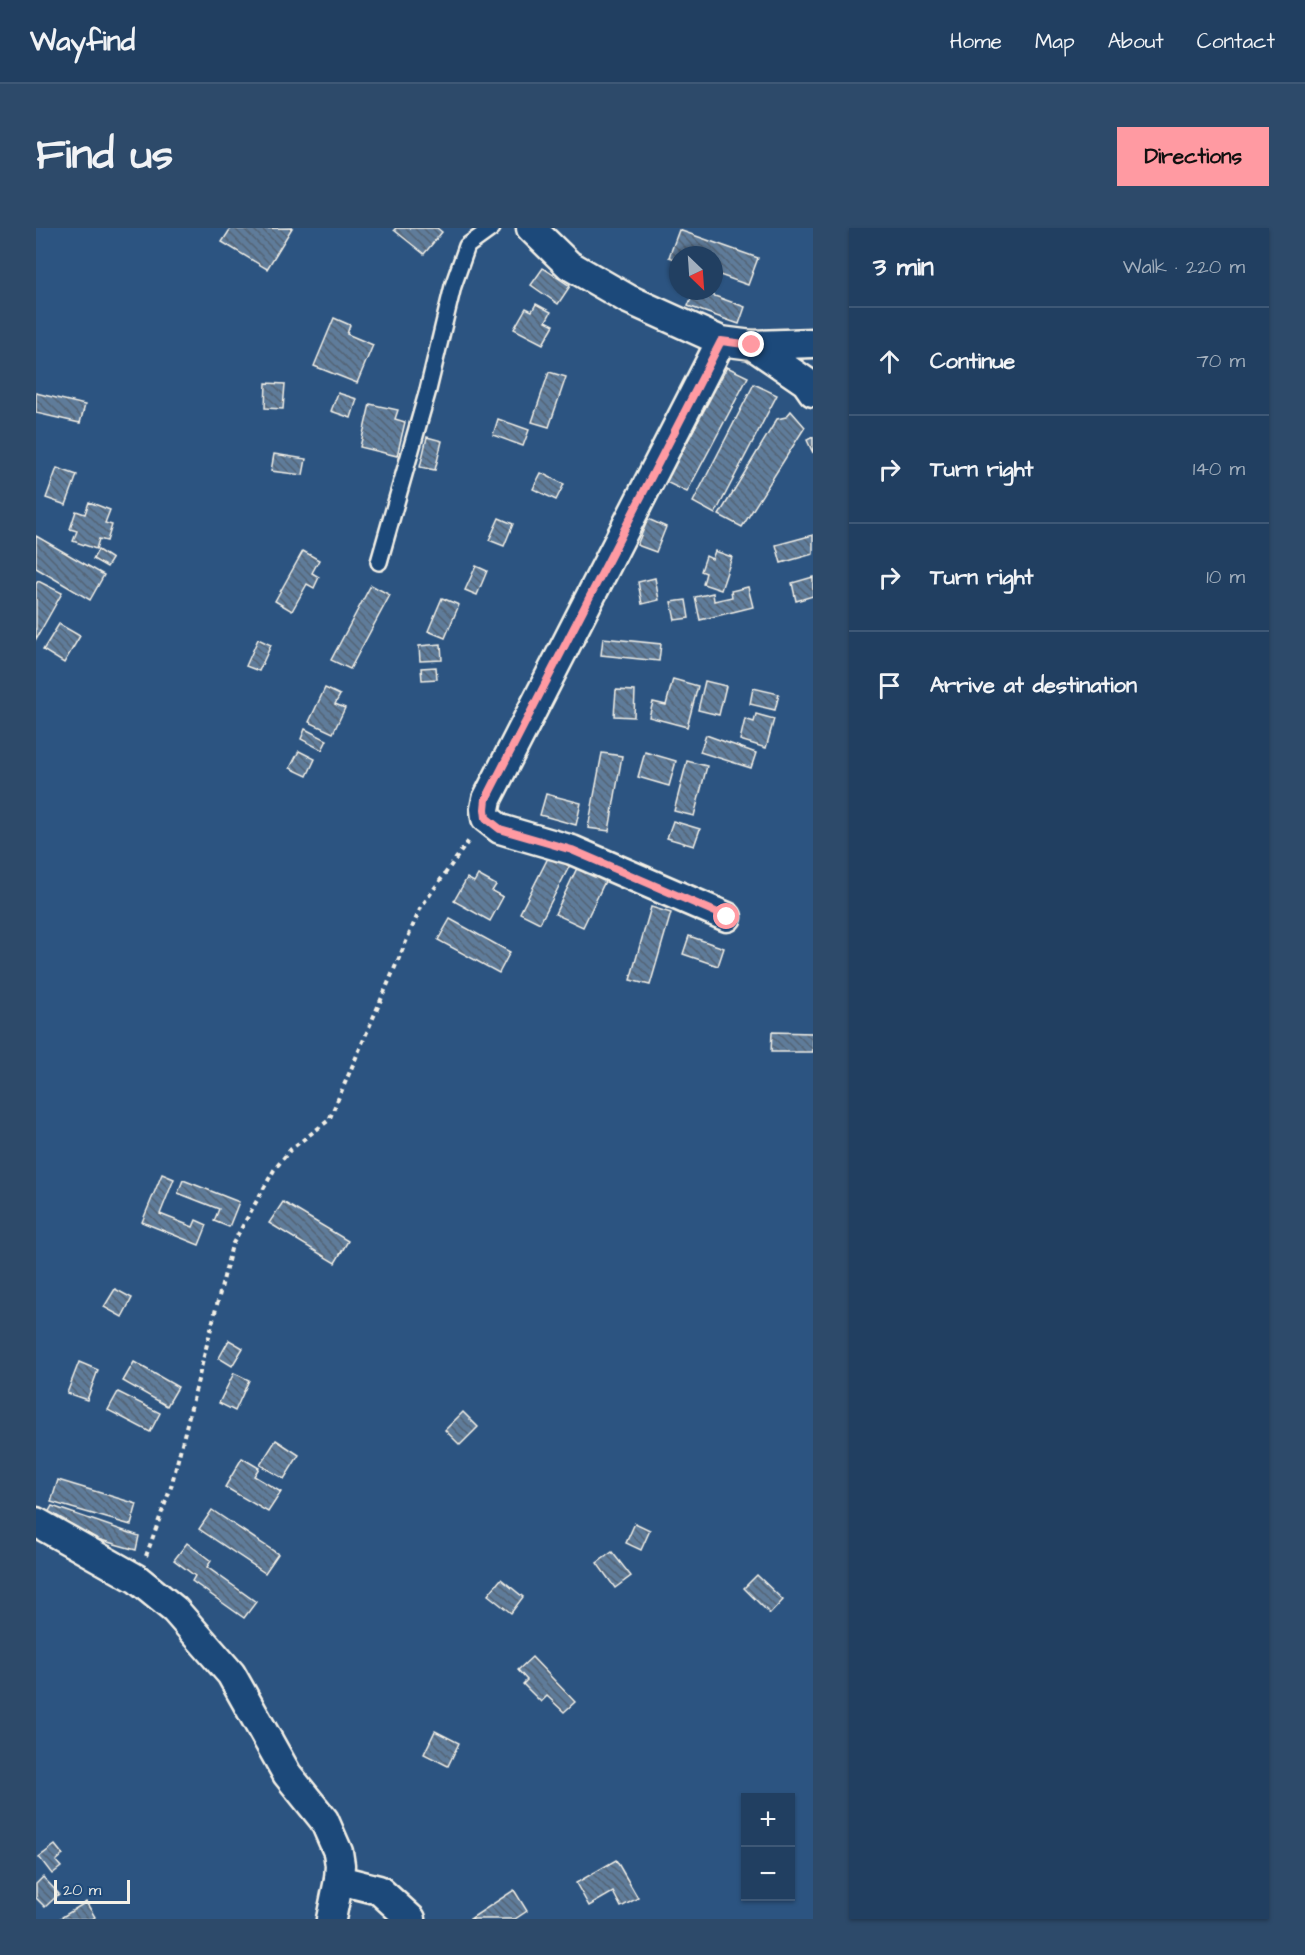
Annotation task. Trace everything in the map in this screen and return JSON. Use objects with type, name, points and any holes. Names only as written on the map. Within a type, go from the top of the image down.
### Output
[{"type":"street","points":[[531,228],[570,266],[628,299],[721,341],[752,345],[813,343]]},
{"type":"street","points":[[721,341],[486,799],[485,809],[486,818],[500,829],[572,850],[727,917]]},
{"type":"street","points":[[752,345],[806,382],[813,392]]},
{"type":"street","points":[[36,1522],[138,1579],[175,1610],[231,1674],[287,1774],[324,1820],[338,1852],[339,1880],[330,1918]]},
{"type":"street","points":[[339,1880],[379,1890],[411,1919]]},
{"type":"lane","points":[[379,562],[428,390],[453,286],[467,246],[492,228]]},
{"type":"path","points":[[138,1579],[171,1487],[232,1245],[274,1170],[291,1149],[329,1120],[421,907],[486,818]]},
{"type":"building","points":[[231,228],[292,228],[267,269],[222,242]]},
{"type":"building","points":[[396,228],[437,228],[442,232],[424,254],[394,230]]},
{"type":"building","points":[[679,230],[758,258],[748,285],[723,276],[723,246],[673,246]]},
{"type":"building","points":[[543,268],[570,286],[558,304],[531,285]]},
{"type":"building","points":[[723,299],[745,307],[739,324],[688,306],[690,300]]},
{"type":"building","points":[[536,304],[551,312],[546,321],[554,325],[543,344],[514,329],[526,308],[532,311]]},
{"type":"building","points":[[334,318],[350,325],[347,334],[373,345],[357,383],[314,366]]},
{"type":"building","points":[[727,367],[748,377],[687,492],[666,482]]},
{"type":"building","points":[[549,372],[566,377],[549,427],[532,422]]},
{"type":"building","points":[[266,383],[285,384],[283,409],[265,408]]},
{"type":"building","points":[[754,384],[777,395],[715,514],[693,502]]},
{"type":"building","points":[[36,393],[85,405],[80,423],[36,413]]},
{"type":"building","points":[[338,393],[357,399],[351,418],[331,411]]},
{"type":"building","points":[[370,404],[398,410],[395,419],[405,422],[397,456],[360,447]]},
{"type":"building","points":[[791,411],[805,427],[742,527],[719,515],[777,419],[786,417]]},
{"type":"building","points":[[498,419],[529,430],[523,446],[493,435]]},
{"type":"building","points":[[427,437],[442,441],[435,470],[420,467]]},
{"type":"building","points":[[813,437],[813,453],[807,440]]},
{"type":"building","points":[[274,454],[306,459],[303,475],[271,471]]},
{"type":"building","points":[[57,468],[77,475],[66,505],[46,498]]},
{"type":"building","points":[[541,473],[564,484],[556,500],[533,489]]},
{"type":"building","points":[[89,502],[110,510],[105,523],[112,525],[107,541],[99,539],[96,549],[73,541],[77,531],[70,529],[76,511],[85,514]]},
{"type":"building","points":[[499,518],[513,524],[504,546],[489,540]]},
{"type":"building","points":[[648,519],[666,527],[656,552],[637,545]]},
{"type":"building","points":[[813,535],[813,554],[781,563],[776,545]]},
{"type":"building","points":[[36,536],[104,575],[90,600],[36,568]]},
{"type":"building","points":[[98,550],[112,559],[107,567],[93,559]]},
{"type":"building","points":[[303,551],[319,560],[312,573],[319,577],[314,588],[307,584],[292,611],[275,601]]},
{"type":"building","points":[[715,551],[732,557],[721,590],[703,584],[706,573],[701,571],[706,556],[712,559]]},
{"type":"building","points":[[476,566],[487,571],[477,595],[465,590]]},
{"type":"building","points":[[813,577],[813,596],[796,601],[792,583]]},
{"type":"building","points":[[655,578],[659,600],[642,604],[638,582]]},
{"type":"building","points":[[38,581],[62,593],[36,639],[36,584]]},
{"type":"building","points":[[371,585],[390,595],[350,669],[331,660]]},
{"type":"building","points":[[748,587],[753,607],[700,620],[695,597],[713,593],[714,601],[732,597],[731,591]]},
{"type":"building","points":[[442,598],[459,605],[445,638],[428,631]]},
{"type":"building","points":[[686,600],[689,618],[675,620],[671,602]]},
{"type":"building","points":[[59,624],[80,636],[64,663],[43,650]]},
{"type":"building","points":[[603,638],[661,644],[659,661],[601,655]]},
{"type":"building","points":[[258,639],[271,645],[259,671],[246,666]]},
{"type":"building","points":[[441,644],[442,660],[420,661],[419,646]]},
{"type":"building","points":[[436,667],[437,679],[422,680],[421,668]]},
{"type":"building","points":[[673,679],[698,686],[687,727],[649,717],[653,702],[666,705]]},
{"type":"building","points":[[705,681],[726,686],[719,715],[698,710]]},
{"type":"building","points":[[325,688],[340,695],[335,704],[345,708],[333,733],[309,722]]},
{"type":"building","points":[[753,688],[779,694],[775,710],[750,704]]},
{"type":"building","points":[[616,690],[635,691],[634,717],[614,716]]},
{"type":"building","points":[[756,714],[774,719],[766,748],[740,740],[745,719],[754,722]]},
{"type":"building","points":[[305,729],[327,740],[322,750],[301,739]]},
{"type":"building","points":[[706,735],[756,753],[751,768],[700,752]]},
{"type":"building","points":[[299,751],[315,759],[307,776],[290,768]]},
{"type":"building","points":[[645,752],[676,761],[669,786],[638,777]]},
{"type":"building","points":[[602,753],[622,756],[609,831],[588,828]]},
{"type":"building","points":[[687,761],[707,766],[694,816],[674,811]]},
{"type":"building","points":[[546,794],[581,803],[576,825],[540,815]]},
{"type":"building","points":[[673,821],[700,829],[694,846],[667,838]]},
{"type":"building","points":[[551,852],[571,863],[540,923],[520,913]]},
{"type":"building","points":[[579,864],[607,877],[583,927],[555,914]]},
{"type":"building","points":[[478,875],[496,885],[492,891],[503,897],[490,921],[454,901],[467,878],[474,882]]},
{"type":"building","points":[[651,907],[671,913],[650,985],[630,980]]},
{"type":"building","points":[[450,919],[510,952],[499,973],[438,940]]},
{"type":"building","points":[[689,936],[724,948],[718,966],[683,954]]},
{"type":"building","points":[[772,1032],[813,1033],[813,1052],[771,1052]]},
{"type":"building","points":[[162,1174],[174,1179],[160,1214],[193,1227],[196,1220],[207,1225],[199,1245],[142,1222]]},
{"type":"building","points":[[183,1180],[239,1202],[229,1227],[214,1221],[219,1209],[178,1193]]},
{"type":"building","points":[[283,1202],[348,1241],[335,1263],[269,1223]]},
{"type":"building","points":[[115,1289],[132,1298],[122,1317],[104,1307]]},
{"type":"building","points":[[229,1340],[243,1348],[232,1366],[219,1358]]},
{"type":"building","points":[[79,1362],[98,1370],[87,1400],[67,1393]]},
{"type":"building","points":[[134,1362],[178,1387],[167,1406],[123,1381]]},
{"type":"building","points":[[234,1373],[249,1380],[235,1411],[219,1403]]},
{"type":"building","points":[[118,1392],[160,1413],[150,1432],[108,1410]]},
{"type":"building","points":[[463,1412],[478,1427],[460,1445],[445,1430]]},
{"type":"building","points":[[276,1440],[299,1455],[284,1479],[260,1465]]},
{"type":"building","points":[[242,1458],[259,1468],[254,1476],[281,1492],[268,1512],[225,1487]]},
{"type":"building","points":[[58,1480],[137,1504],[131,1525],[51,1502]]},
{"type":"building","points":[[52,1506],[139,1536],[136,1550],[76,1533],[48,1513]]},
{"type":"building","points":[[212,1510],[278,1554],[265,1573],[199,1529]]},
{"type":"building","points":[[635,1523],[650,1530],[641,1550],[626,1543]]},
{"type":"building","points":[[187,1543],[211,1561],[207,1567],[256,1602],[244,1618],[192,1581],[195,1576],[174,1560]]},
{"type":"building","points":[[612,1552],[631,1576],[615,1588],[597,1563]]},
{"type":"building","points":[[757,1575],[783,1600],[770,1614],[744,1588]]},
{"type":"building","points":[[501,1579],[523,1597],[511,1613],[488,1595]]},
{"type":"building","points":[[532,1657],[575,1702],[564,1712],[547,1696],[541,1702],[523,1684],[527,1680],[518,1670]]},
{"type":"building","points":[[435,1731],[459,1743],[448,1766],[424,1754]]},
{"type":"building","points":[[55,1845],[63,1855],[56,1861],[61,1867],[52,1874],[39,1857]]},
{"type":"building","points":[[616,1860],[638,1898],[621,1907],[613,1892],[589,1906],[576,1883]]},
{"type":"building","points":[[43,1877],[59,1894],[45,1907],[36,1898],[36,1884]]},
{"type":"building","points":[[514,1890],[527,1911],[515,1919],[470,1919]]},
{"type":"building","points":[[86,1902],[95,1917],[92,1919],[59,1919]]},
{"type":"route","points":[[727,917],[572,850],[500,829],[489,822],[485,809],[486,799],[721,341],[752,345]]}]
